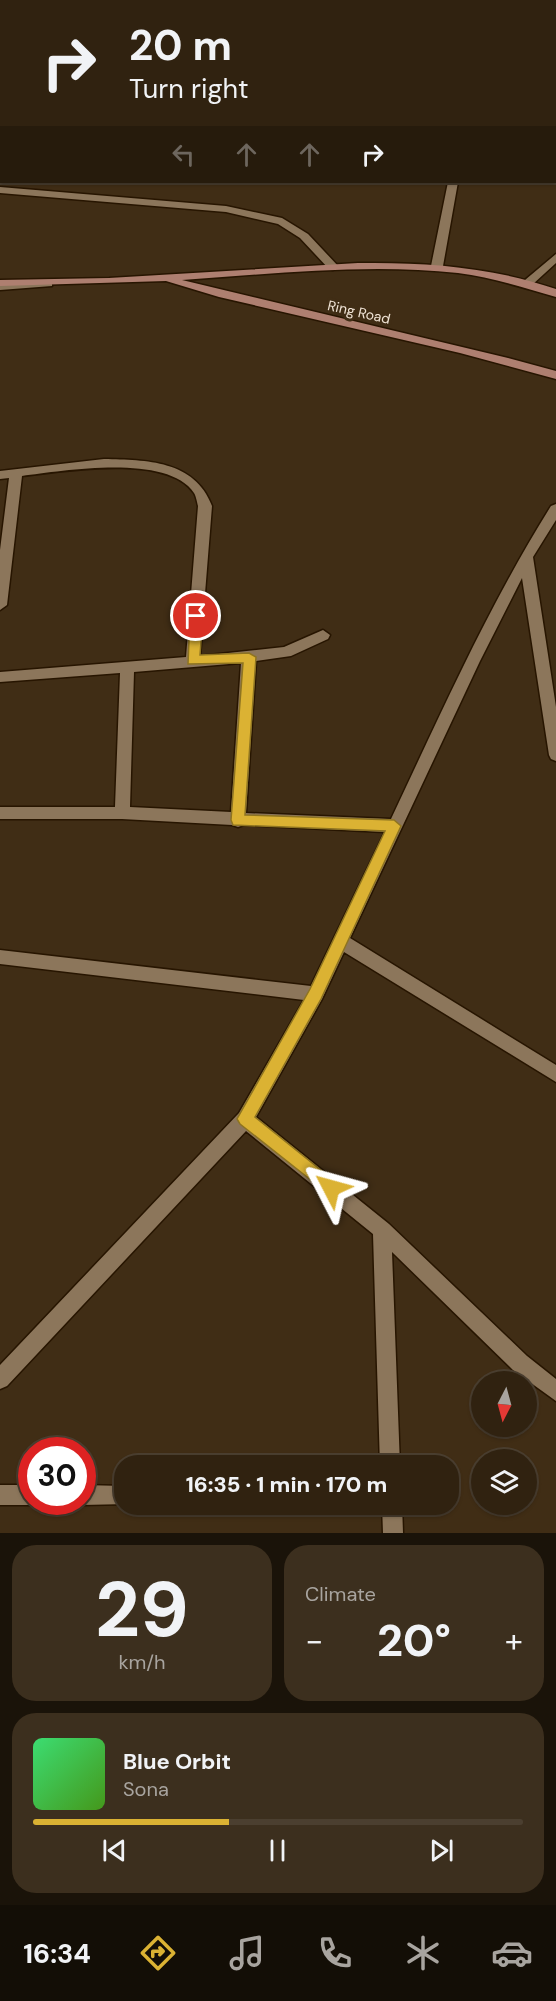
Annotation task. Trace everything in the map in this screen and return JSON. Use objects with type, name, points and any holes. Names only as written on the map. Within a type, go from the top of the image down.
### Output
[{"type":"main road","name":"Ring Road","points":[[48,284],[333,267],[437,266],[529,282],[556,293]]},
{"type":"main road","name":"Ring Road","points":[[156,277],[259,305],[446,346],[556,375]]},
{"type":"street","points":[[437,266],[453,183]]},
{"type":"street","points":[[0,190],[226,209],[282,221],[304,236],[333,267]]},
{"type":"street","points":[[529,282],[556,257]]},
{"type":"street","points":[[0,285],[48,284]]},
{"type":"street","points":[[0,475],[100,462],[132,462],[180,475],[198,489],[205,506],[193,660]]},
{"type":"street","points":[[0,605],[16,473]]},
{"type":"street","points":[[0,1379],[245,1119],[316,994],[394,826],[526,557],[556,509]]},
{"type":"street","points":[[526,557],[556,755]]},
{"type":"street","points":[[0,677],[249,657],[286,652],[323,635]]},
{"type":"street","points":[[238,820],[249,657]]},
{"type":"street","points":[[122,813],[127,666]]},
{"type":"street","points":[[0,813],[122,813],[394,826]]},
{"type":"street","points":[[341,941],[556,1074]]},
{"type":"street","points":[[0,957],[316,994]]},
{"type":"street","points":[[245,1119],[382,1230],[520,1363],[556,1391]]},
{"type":"street","points":[[382,1230],[390,1455]]},
{"type":"street","points":[[0,1495],[18,1495]]},
{"type":"street","points":[[96,1495],[114,1496]]},
{"type":"street","points":[[392,1515],[393,1533]]},
{"type":"route","points":[[196,616],[193,660],[249,657],[238,820],[394,826],[316,994],[245,1119],[331,1188]]}]
